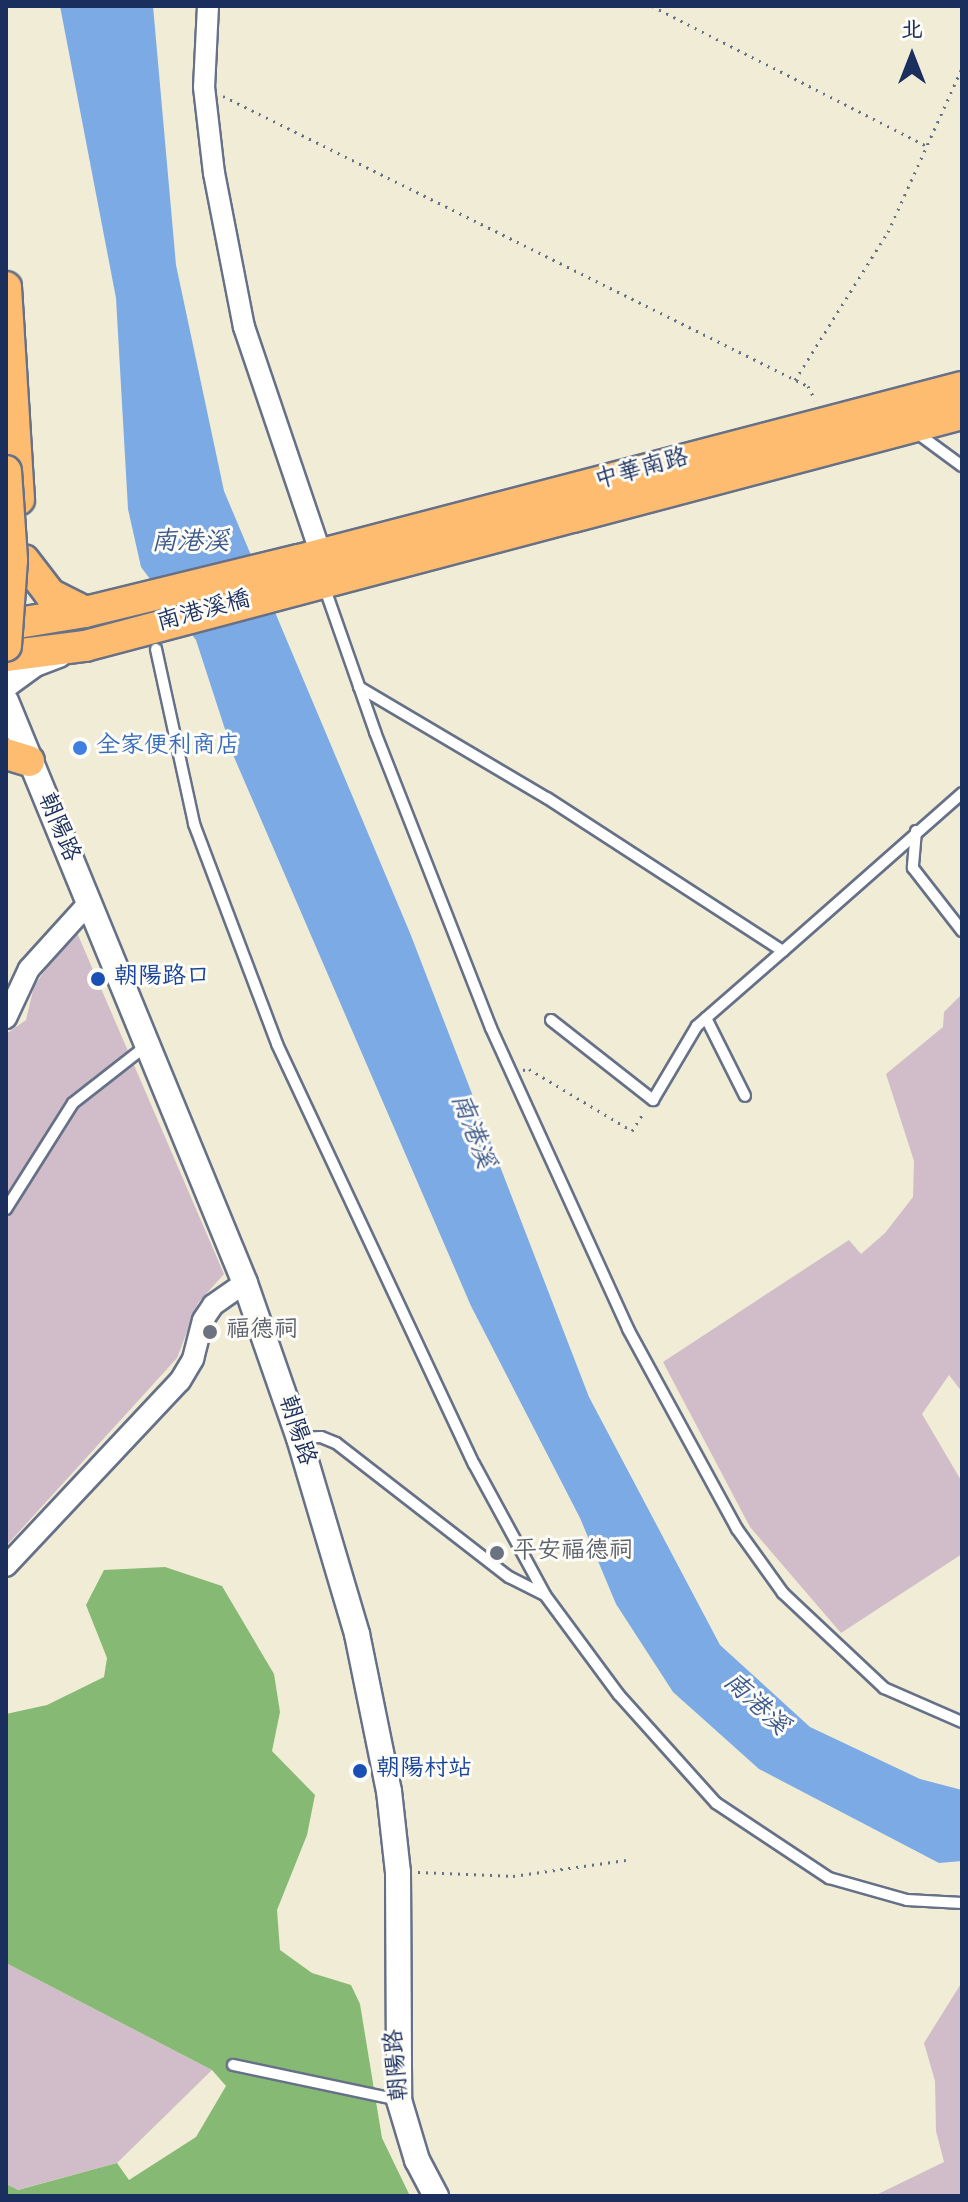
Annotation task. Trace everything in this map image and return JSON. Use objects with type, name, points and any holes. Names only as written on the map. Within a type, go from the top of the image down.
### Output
[{"type":"main road","points":[[6,287],[24,560],[10,647]]},
{"type":"main road","name":"中華南路","points":[[313,570],[962,387]]},
{"type":"main road","name":"中華南路","points":[[313,570],[962,414]]},
{"type":"main road","points":[[6,471],[12,584],[10,647]]},
{"type":"main road","points":[[24,560],[50,594],[85,612]]},
{"type":"main road","name":"南港溪橋","points":[[10,647],[85,612],[313,570]]},
{"type":"main road","name":"南港溪橋","points":[[10,647],[85,646],[313,570]]},
{"type":"street","points":[[208,6],[204,87],[214,173],[244,327],[313,570]]},
{"type":"street","points":[[6,685],[35,664],[85,646]]},
{"type":"street","name":"朝陽路","points":[[6,701],[17,758],[88,904],[245,1283],[299,1438],[375,1714],[398,1872],[399,2100],[417,2160],[436,2196]]},
{"type":"street","points":[[6,1018],[29,969],[88,904]]},
{"type":"street","points":[[6,1566],[180,1381],[193,1359],[203,1320],[213,1305],[245,1283]]},
{"type":"lane","points":[[909,427],[962,466]]},
{"type":"lane","points":[[313,570],[512,1074],[628,1329],[737,1529],[783,1593],[884,1688],[962,1722]]},
{"type":"lane","points":[[156,649],[194,824],[277,1044],[474,1464],[545,1595],[619,1695],[716,1803],[829,1878],[907,1900],[962,1903]]},
{"type":"lane","points":[[359,687],[547,798],[783,951]]},
{"type":"lane","points":[[551,1020],[653,1100],[706,1018],[962,793]]},
{"type":"lane","points":[[916,831],[913,868],[962,931]]},
{"type":"lane","points":[[706,1018],[745,1096]]},
{"type":"lane","points":[[6,1209],[73,1103],[146,1046]]},
{"type":"lane","points":[[299,1438],[321,1437],[336,1443],[509,1577],[545,1595]]},
{"type":"lane","points":[[233,2065],[399,2100]]},
{"type":"path","points":[[652,6],[927,146]]},
{"type":"path","points":[[795,380],[888,232],[962,68]]},
{"type":"path","points":[[204,87],[348,154],[808,386],[827,423]]},
{"type":"path","points":[[512,1074],[529,1069],[632,1131],[653,1100]]},
{"type":"path","points":[[398,1872],[513,1876],[626,1860]]},
{"type":"shaded area","points":[[75,928],[224,1274],[198,1303],[177,1358],[6,1546],[6,1034],[26,1020],[34,986]]},
{"type":"shaded area","points":[[962,994],[962,1392],[949,1375],[922,1414],[962,1482],[962,1554],[841,1633],[750,1527],[663,1362],[849,1240],[861,1254],[885,1233],[913,1197],[914,1161],[886,1074],[943,1027],[944,1012]]},
{"type":"shaded area","points":[[6,1963],[212,2070],[117,2163],[17,2190],[6,2184]]},
{"type":"shaded area","points":[[962,1982],[962,2196],[874,2196],[944,2162],[936,2131],[935,2081],[924,2043]]},
{"type":"green space","points":[[165,1567],[222,1586],[274,1674],[280,1712],[272,1751],[315,1795],[307,1835],[277,1910],[280,1950],[312,1973],[351,1985],[360,2004],[382,2138],[410,2196],[6,2196],[6,2184],[18,2190],[117,2163],[129,2180],[196,2137],[226,2086],[212,2070],[6,1963],[6,1714],[47,1705],[104,1677],[107,1658],[86,1605],[104,1570]]},
{"type":"water","name":"南港溪","points":[[60,6],[153,6],[176,265],[224,491],[410,933],[589,1397],[720,1645],[810,1727],[920,1779],[962,1790],[962,1861],[939,1863],[759,1769],[673,1692],[616,1604],[580,1518],[471,1306],[234,757],[196,640],[141,567],[128,509],[116,298]]},
{"type":"place","name":"全家便利商店","points":[[80,748]]},
{"type":"place","name":"朝陽路口","points":[[98,979]]},
{"type":"place","name":"福德祠","points":[[210,1332]]},
{"type":"place","name":"平安福德祠","points":[[497,1553]]},
{"type":"place","name":"朝陽村站","points":[[360,1771]]}]
